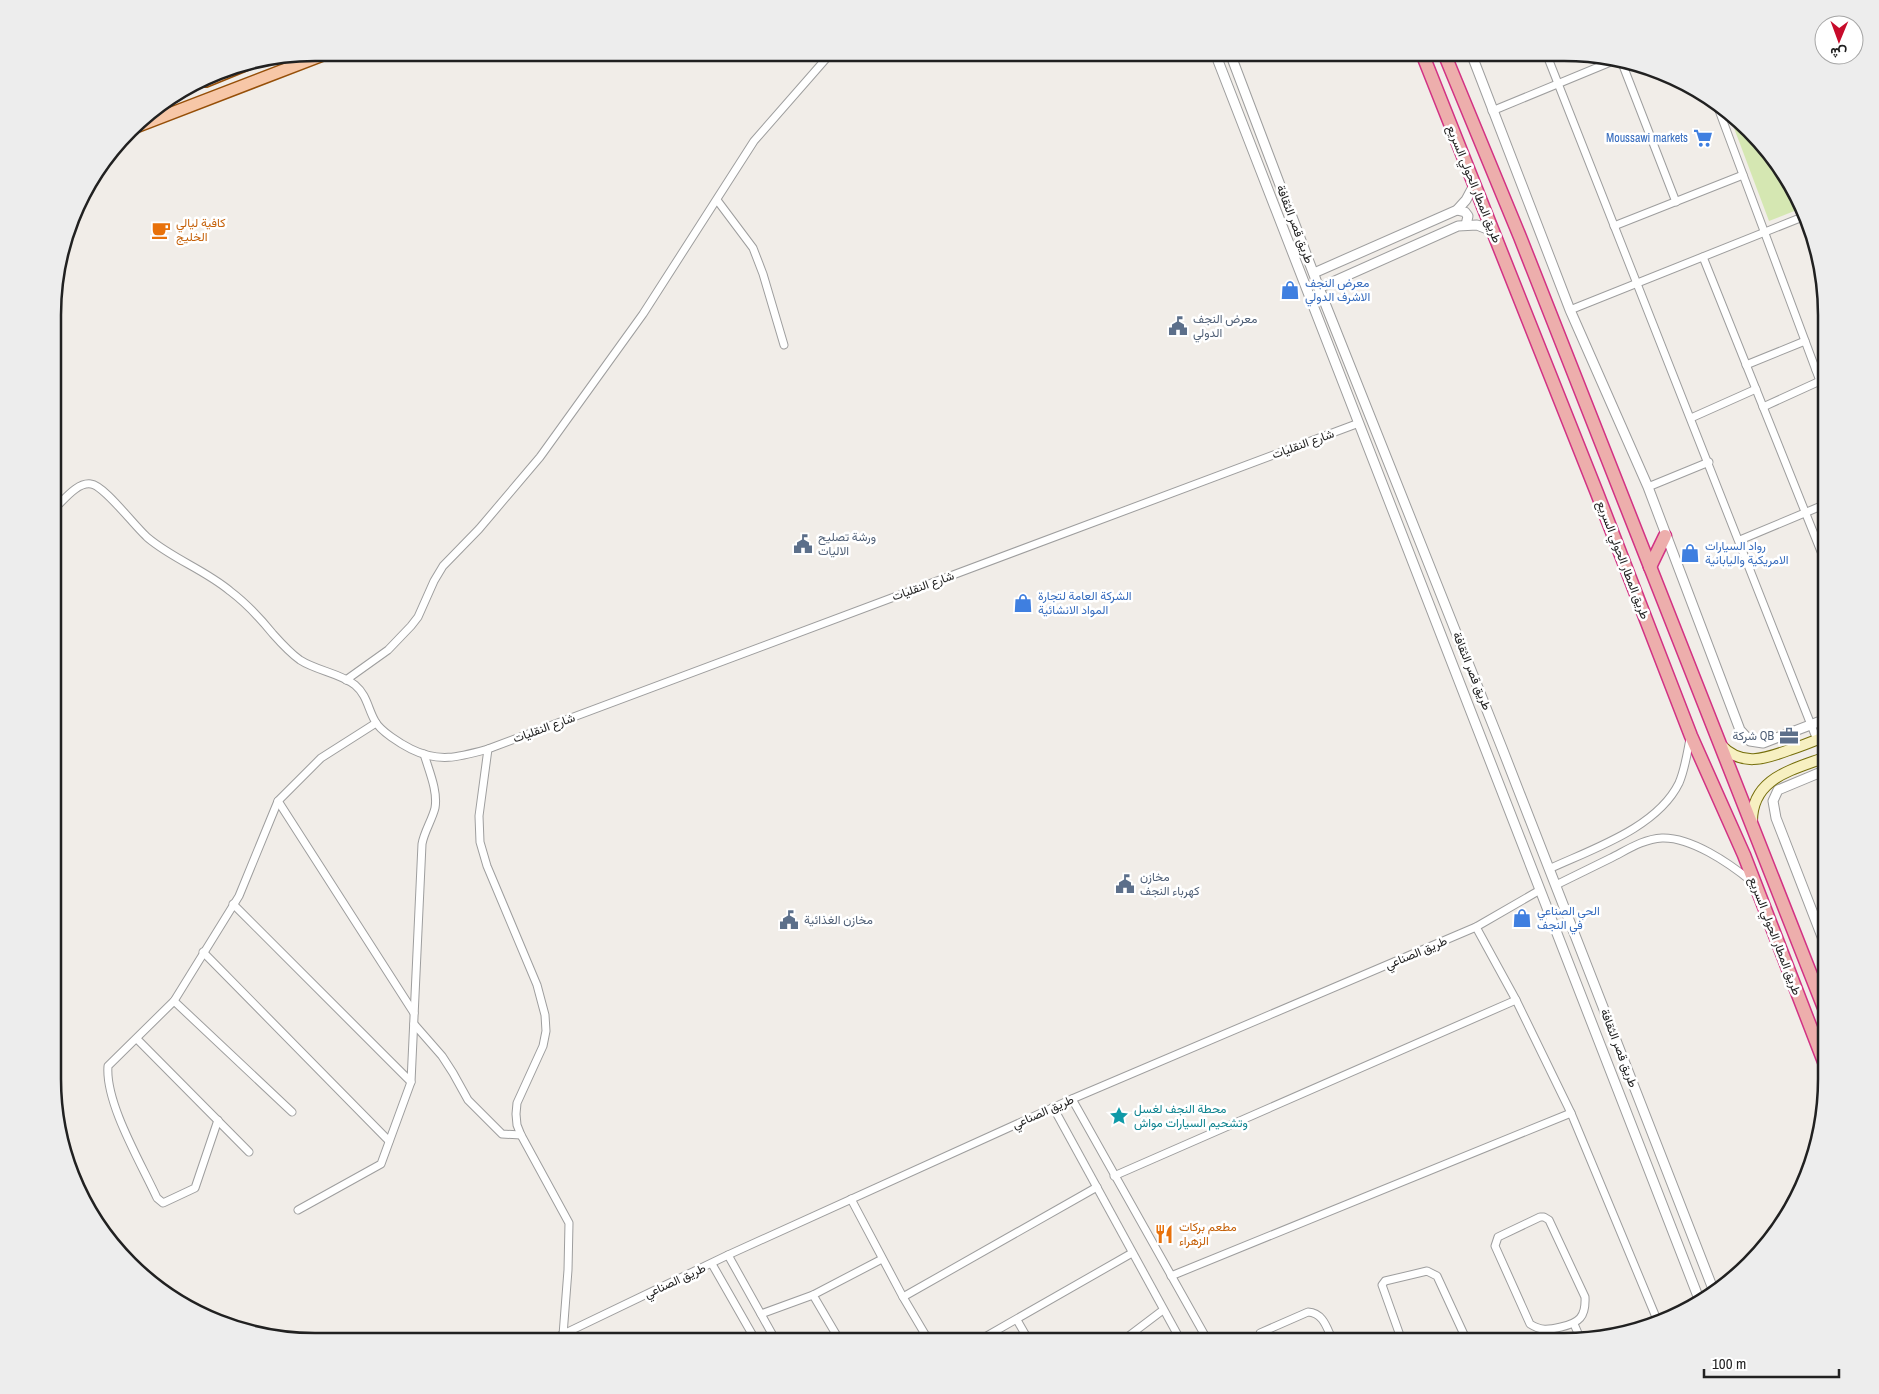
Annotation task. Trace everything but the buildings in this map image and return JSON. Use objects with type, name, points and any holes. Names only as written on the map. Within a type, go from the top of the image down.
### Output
[{"type":"highway","name":"طريق المطار الحولي السريع","points":[[1425,61],[1597,493],[1691,736],[1744,855],[1818,1046]]},
{"type":"highway","name":"طريق المطار الحولي السريع","points":[[1447,61],[1520,237],[1818,993]]},
{"type":"highway","points":[[1498,244],[1504,249],[1514,248],[1520,237]]},
{"type":"highway","points":[[1515,288],[1518,282],[1525,278],[1532,279],[1538,284]]},
{"type":"highway","points":[[1650,567],[1665,536]]},
{"type":"main road","points":[[152,121],[303,62]]},
{"type":"main road","points":[[1720,743],[1725,749],[1739,758],[1754,760],[1770,758],[1818,740]]},
{"type":"main road","points":[[1754,833],[1752,816],[1756,799],[1766,785],[1780,774],[1818,760]]},
{"type":"street","points":[[346,680],[388,650],[418,617],[443,566],[479,529],[540,457],[643,314],[754,141],[824,61]]},
{"type":"street","name":"طريق قصر الثقافة","points":[[1218,61],[1572,976],[1620,1093],[1698,1294]]},
{"type":"street","name":"طريق قصر الثقافة","points":[[1233,61],[1319,288],[1550,869],[1711,1285]]},
{"type":"street","points":[[1474,61],[1570,310],[1648,488],[1742,734],[1754,742],[1763,743],[1818,721]]},
{"type":"street","points":[[1549,61],[1812,724],[1818,732]]},
{"type":"street","points":[[1492,112],[1604,64]]},
{"type":"street","points":[[1624,69],[1676,202]]},
{"type":"street","points":[[1720,116],[1818,376]]},
{"type":"street","points":[[1614,226],[1743,176]]},
{"type":"street","points":[[1314,273],[1457,210],[1466,200],[1474,185]]},
{"type":"street","points":[[717,200],[753,248],[763,274],[784,345]]},
{"type":"street","points":[[1457,210],[1465,212],[1468,221],[1466,225]]},
{"type":"street","points":[[1570,310],[1798,219]]},
{"type":"street","points":[[1319,288],[1452,228],[1477,225],[1492,231]]},
{"type":"street","points":[[1703,257],[1818,544]]},
{"type":"street","points":[[1746,365],[1806,341]]},
{"type":"street","points":[[1763,406],[1818,382]]},
{"type":"street","points":[[1691,418],[1756,389]]},
{"type":"street","name":"شارع النقليات","points":[[376,723],[400,743],[424,754],[450,758],[462,757],[488,749],[1359,423]]},
{"type":"street","points":[[1648,488],[1709,462]]},
{"type":"street","points":[[61,503],[80,486],[85,484],[97,485],[106,492],[138,530],[179,560],[212,578],[246,604],[285,647],[299,659],[315,668],[353,683],[363,694],[376,723],[321,758],[278,802],[239,896],[174,1001],[108,1066],[108,1076],[116,1111],[157,1198],[163,1203],[195,1188],[218,1120]]},
{"type":"street","points":[[1740,540],[1818,507]]},
{"type":"street","points":[[1550,869],[1619,836],[1656,813],[1670,798],[1679,783],[1691,736]]},
{"type":"street","points":[[1488,755],[1502,748]]},
{"type":"street","points":[[488,749],[479,816],[481,848],[537,986],[545,1015],[546,1031],[543,1046],[517,1103],[517,1125],[569,1223],[568,1270],[562,1333]]},
{"type":"street","points":[[298,1210],[381,1164],[411,1082],[422,844],[436,801],[424,754]]},
{"type":"street","points":[[1818,773],[1778,790],[1773,801],[1776,818],[1818,927]]},
{"type":"street","points":[[278,802],[414,1014]]},
{"type":"street","points":[[1556,886],[1638,844],[1660,838],[1680,841],[1704,850],[1729,864],[1755,883]]},
{"type":"street","name":"طريق الصناعي","points":[[564,1333],[728,1255],[1052,1107],[1476,927],[1540,890]]},
{"type":"street","points":[[233,904],[411,1082]]},
{"type":"street","points":[[1552,921],[1568,915]]},
{"type":"street","points":[[1476,927],[1516,1000],[1571,1113],[1655,1315]]},
{"type":"street","points":[[203,952],[389,1141]]},
{"type":"street","points":[[1114,1176],[1516,1000]]},
{"type":"street","points":[[174,1001],[292,1112]]},
{"type":"street","points":[[414,1024],[442,1056],[468,1100],[502,1134],[522,1135]]},
{"type":"street","points":[[137,1039],[249,1152]]},
{"type":"street","points":[[1072,1099],[1204,1333]]},
{"type":"street","points":[[1052,1107],[1176,1333]]},
{"type":"street","points":[[1172,1276],[1571,1113]]},
{"type":"street","points":[[903,1297],[1097,1187]]},
{"type":"street","points":[[850,1199],[924,1333]]},
{"type":"street","points":[[1540,1217],[1549,1220],[1585,1297],[1586,1308],[1583,1315],[1574,1324],[1549,1330],[1539,1330],[1530,1324],[1495,1246],[1498,1236],[1540,1217]]},
{"type":"street","points":[[993,1333],[1132,1253]]},
{"type":"street","points":[[728,1255],[772,1333]]},
{"type":"street","points":[[761,1314],[813,1295],[882,1259]]},
{"type":"street","points":[[712,1264],[751,1333]]},
{"type":"street","points":[[1399,1333],[1382,1285],[1385,1281],[1427,1270],[1436,1276],[1463,1333]]},
{"type":"street","points":[[813,1295],[835,1333]]},
{"type":"street","points":[[1134,1333],[1163,1310]]},
{"type":"street","points":[[1260,1333],[1308,1312],[1316,1312],[1322,1316],[1329,1333]]},
{"type":"street","points":[[1017,1320],[1024,1333]]},
{"type":"street","points":[[1574,1324],[1578,1332]]},
{"type":"green space","points":[[1733,126],[1755,148],[1775,174],[1795,211],[1769,221]]},
{"type":"place","name":"Moussawi markets","points":[[1703,138]]},
{"type":"place","name":"كافية ليالي الخليج","points":[[161,230]]},
{"type":"place","name":"معرض النجف الاشرف الدولي","points":[[1290,290]]},
{"type":"place","name":"معرض النجف الدولي","points":[[1178,326]]},
{"type":"place","name":"ورشة تصليح الاليات","points":[[803,544]]},
{"type":"place","name":"رواد السيارات الامريكية واليابانية","points":[[1690,553]]},
{"type":"place","name":"الشركة العامة لتجارة المواد الانشائية","points":[[1023,603]]},
{"type":"place","name":"شركة QB","points":[[1789,736]]},
{"type":"place","name":"مخازن كهرباء النجف","points":[[1125,884]]},
{"type":"place","name":"الحي الصناعي في النجف","points":[[1522,918]]},
{"type":"place","name":"مخازن الغذائية","points":[[789,920]]},
{"type":"place","name":"محطة النجف لغسل وتشحيم السيارات مواش","points":[[1119,1116]]},
{"type":"place","name":"مطعم بركات الزهراء","points":[[1164,1234]]}]
